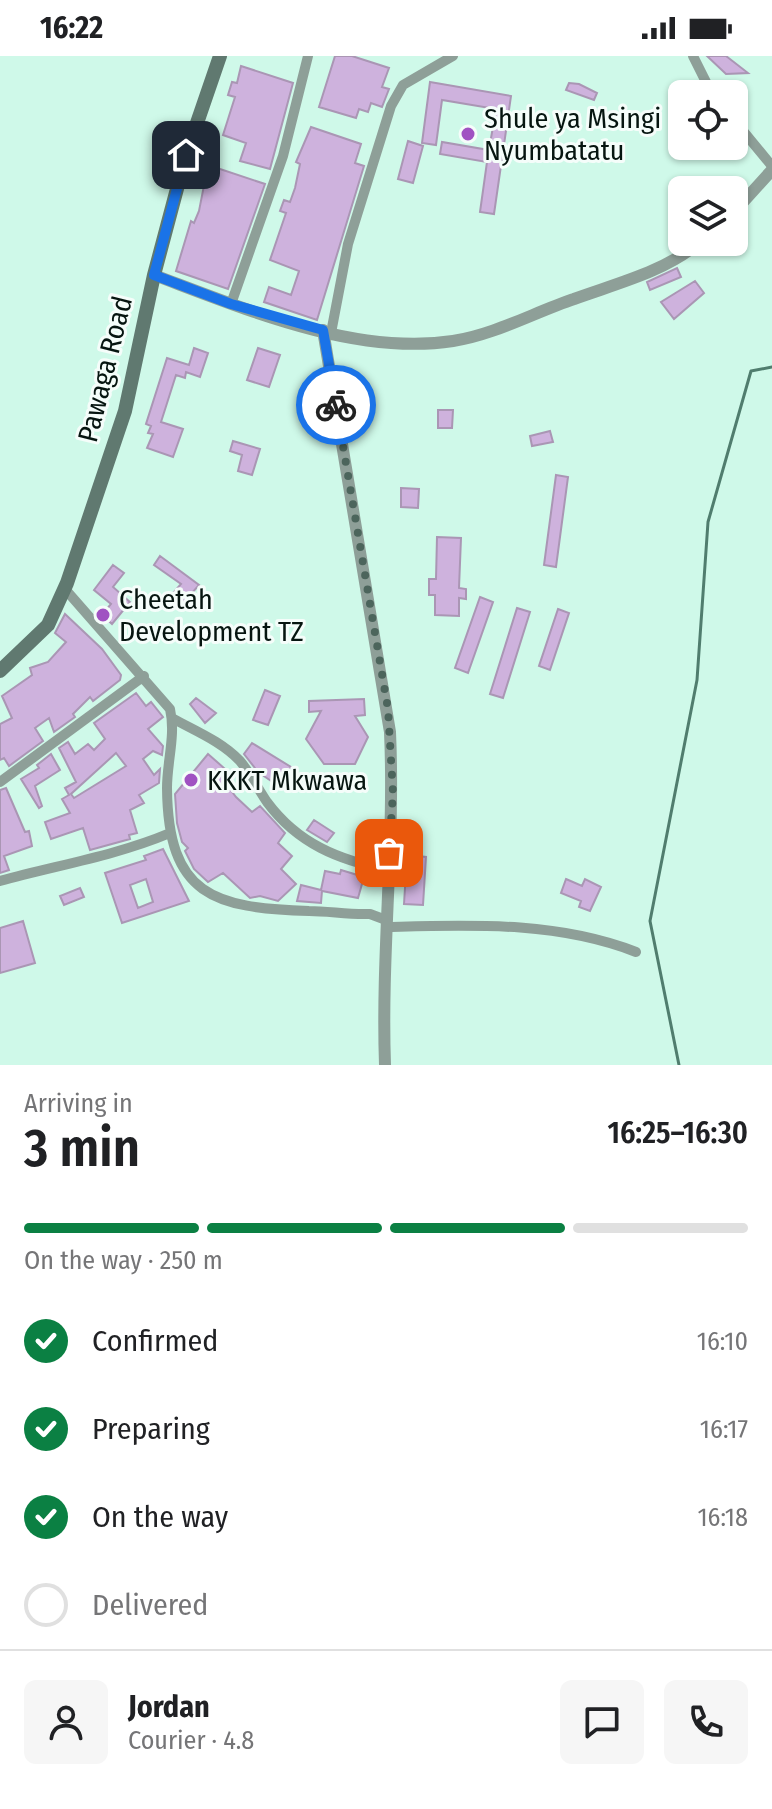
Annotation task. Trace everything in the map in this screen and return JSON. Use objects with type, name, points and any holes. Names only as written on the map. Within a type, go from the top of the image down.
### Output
[{"type":"main road","name":"Pawaga Road","points":[[0,671],[38,639],[65,589],[125,411],[154,275],[186,155],[220,56]]},
{"type":"street","points":[[231,304],[283,156],[308,56]]},
{"type":"street","points":[[385,1065],[386,924],[393,793],[388,709],[327,332],[348,244],[391,106],[403,85],[453,56]]},
{"type":"street","points":[[693,56],[705,80]]},
{"type":"street","points":[[748,138],[772,168],[748,196]]},
{"type":"street","points":[[154,275],[231,304],[355,341],[455,341],[627,281],[682,256]]},
{"type":"street","points":[[65,589],[110,643],[165,700],[172,718],[167,789],[170,833],[176,853],[190,878],[222,901],[255,910],[370,914],[386,924],[570,932],[607,940],[636,952]]},
{"type":"street","points":[[0,782],[144,676]]},
{"type":"street","points":[[172,718],[224,747],[240,761],[266,800],[299,835],[341,859],[388,870]]},
{"type":"street","points":[[0,881],[59,865],[111,856],[170,833]]},
{"type":"building","points":[[335,56],[352,56],[389,68],[382,87],[389,89],[382,107],[371,103],[368,112],[359,109],[356,118],[319,107]]},
{"type":"building","points":[[707,56],[726,56],[748,73],[726,74]]},
{"type":"building","points":[[241,66],[293,83],[270,169],[240,161],[246,143],[223,135],[235,97],[228,95],[232,82],[237,83]]},
{"type":"building","points":[[430,82],[511,96],[494,214],[480,212],[487,162],[440,154],[442,142],[489,150],[496,109],[442,100],[436,145],[422,143]]},
{"type":"building","points":[[569,83],[579,84],[597,93],[594,100],[566,90]]},
{"type":"building","points":[[311,127],[361,144],[355,163],[364,166],[317,320],[264,302],[269,287],[291,295],[299,271],[270,260],[286,213],[280,211],[284,200],[290,202],[300,164],[296,162]]},
{"type":"building","points":[[408,141],[423,146],[413,183],[398,179]]},
{"type":"building","points":[[208,165],[265,184],[228,289],[176,271],[191,221],[194,223],[199,211]]},
{"type":"building","points":[[677,268],[681,277],[650,290],[647,282]]},
{"type":"building","points":[[695,281],[704,293],[674,319],[661,302]]},
{"type":"building","points":[[194,348],[208,353],[200,377],[186,372],[185,378],[176,375],[161,422],[183,429],[173,457],[147,448],[153,434],[148,433],[151,426],[146,424],[167,358],[189,365]]},
{"type":"building","points":[[258,348],[280,355],[269,387],[247,380]]},
{"type":"building","points":[[438,410],[453,410],[452,428],[438,428]]},
{"type":"building","points":[[550,431],[553,442],[532,446],[530,436]]},
{"type":"building","points":[[233,441],[260,449],[252,475],[238,471],[242,455],[230,451]]},
{"type":"building","points":[[556,475],[568,477],[556,567],[544,565]]},
{"type":"building","points":[[401,488],[419,489],[418,508],[401,507]]},
{"type":"building","points":[[437,537],[461,538],[459,588],[466,589],[466,599],[459,598],[459,616],[435,615],[435,595],[429,595],[429,579],[436,579]]},
{"type":"building","points":[[160,556],[199,585],[179,608],[168,599],[181,584],[154,565]]},
{"type":"building","points":[[113,565],[124,573],[113,587],[130,602],[112,624],[102,615],[111,604],[94,590]]},
{"type":"building","points":[[480,597],[493,602],[468,673],[455,668]]},
{"type":"building","points":[[517,608],[530,612],[503,698],[490,694]]},
{"type":"building","points":[[558,609],[569,613],[550,670],[539,666]]},
{"type":"building","points":[[65,614],[102,649],[121,675],[120,680],[93,701],[90,697],[73,714],[75,717],[54,732],[49,718],[35,728],[43,741],[9,766],[4,758],[0,760],[0,724],[12,718],[2,696],[32,675],[30,668],[48,662],[66,642],[55,633]]},
{"type":"building","points":[[265,690],[280,696],[268,725],[253,720]]},
{"type":"building","points":[[136,693],[146,706],[151,702],[163,717],[148,729],[163,746],[162,755],[153,751],[143,759],[154,775],[160,769],[159,783],[139,795],[144,803],[130,810],[137,833],[129,835],[130,839],[90,850],[83,828],[51,839],[45,822],[70,813],[62,799],[69,795],[65,788],[76,782],[59,748],[68,742],[75,754],[88,744],[94,750],[105,739],[94,723]],"holes":[[[116,753],[126,766],[74,798],[71,794]]]},
{"type":"building","points":[[196,698],[216,713],[205,723],[190,704]]},
{"type":"building","points":[[364,699],[365,715],[355,716],[368,737],[355,764],[324,764],[306,739],[321,711],[309,712],[309,701]]},
{"type":"building","points":[[252,743],[291,767],[277,785],[258,772],[244,754]]},
{"type":"building","points":[[51,754],[60,770],[35,786],[42,806],[39,808],[21,779],[39,768],[37,765]]},
{"type":"building","points":[[208,754],[224,768],[219,774],[234,784],[230,789],[236,797],[252,812],[260,806],[285,833],[278,843],[292,856],[281,869],[296,884],[278,901],[260,896],[250,898],[223,873],[208,882],[194,869],[185,851],[188,848],[182,842],[177,823],[175,794]]},
{"type":"building","points":[[6,788],[25,832],[29,831],[32,846],[4,856],[9,870],[0,873],[0,790]]},
{"type":"building","points":[[314,820],[334,833],[327,842],[307,830]]},
{"type":"building","points":[[163,849],[189,901],[122,923],[105,873],[146,860],[144,856]],"holes":[[[146,879],[153,902],[138,908],[130,885]]]},
{"type":"building","points":[[407,855],[426,857],[423,905],[404,904]]},
{"type":"building","points":[[341,870],[364,877],[358,898],[322,891],[321,903],[297,901],[301,885],[321,890],[325,871],[340,874]]},
{"type":"building","points":[[566,879],[582,886],[585,879],[601,887],[590,911],[579,907],[581,901],[561,893]]},
{"type":"building","points":[[80,888],[84,897],[64,905],[60,896]]},
{"type":"building","points":[[23,921],[35,963],[0,973],[0,928]]},
{"type":"waterway","points":[[679,1065],[650,921],[697,680],[708,522],[751,371],[772,367]]},
{"type":"way so far","points":[[336,405],[388,709],[393,793],[389,853]]},
{"type":"place","name":"Shule ya Msingi Nyumbatatu","points":[[468,134]]},
{"type":"place","name":"Cheetah Development TZ","points":[[103,615]]},
{"type":"place","name":"KKKT Mkwawa","points":[[191,780]]},
{"type":"route","points":[[186,155],[154,275],[231,304],[323,330],[336,405]]}]
